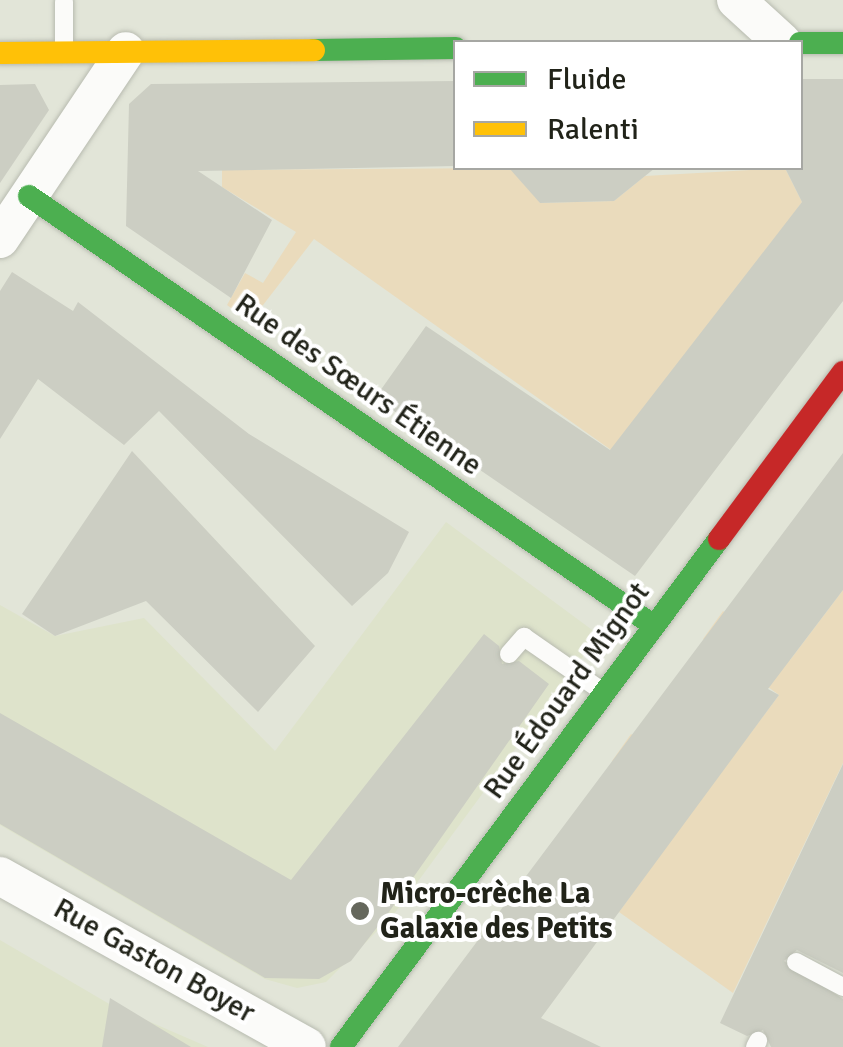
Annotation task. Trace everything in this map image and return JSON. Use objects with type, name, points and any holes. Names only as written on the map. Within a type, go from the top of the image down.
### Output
[{"type":"street","points":[[736,0],[780,40]]},
{"type":"street","points":[[803,44],[843,43]]},
{"type":"street","points":[[0,53],[453,48]]},
{"type":"street","points":[[0,239],[126,52]]},
{"type":"street","name":"Rue des Sœurs Étienne","points":[[29,196],[653,625]]},
{"type":"street","name":"Rue Édouard Mignot","points":[[341,1047],[843,372]]},
{"type":"street","name":"Rue Gaston Boyer","points":[[0,876],[307,1047]]},
{"type":"lane","points":[[64,2],[64,52]]},
{"type":"lane","points":[[510,654],[524,637],[602,692]]},
{"type":"lane","points":[[796,962],[843,987]]},
{"type":"shaded area","points":[[222,170],[521,170],[540,203],[614,201],[645,176],[786,170],[802,202],[621,457],[314,239],[250,322],[227,305],[245,273],[263,283],[296,232],[222,187]]},
{"type":"shaded area","points":[[446,522],[599,635],[394,914],[326,982],[297,988],[265,979],[0,825],[0,605],[55,636],[144,618],[275,751]]},
{"type":"shaded area","points":[[843,590],[843,763],[733,993],[619,912],[686,819],[612,761],[631,734],[707,791],[779,695],[703,639],[723,611],[790,660]]},
{"type":"shaded area","points":[[0,940],[111,1005],[208,1047],[0,1047]]},
{"type":"building","points":[[803,79],[843,79],[843,301],[635,576],[375,398],[426,326],[610,450],[802,202],[786,170],[803,170]]},
{"type":"building","points":[[453,81],[453,166],[198,171],[272,220],[231,298],[126,226],[129,104],[151,84]]},
{"type":"building","points":[[35,84],[49,110],[0,183],[0,85]]},
{"type":"building","points":[[511,170],[653,170],[614,201],[540,203]]},
{"type":"building","points":[[12,272],[73,311],[78,302],[249,434],[409,532],[388,573],[352,606],[159,411],[124,445],[38,379],[0,439],[0,291]]},
{"type":"building","points":[[132,451],[315,646],[258,712],[146,601],[55,636],[22,614]]},
{"type":"building","points":[[843,453],[843,590],[768,689],[779,695],[541,1018],[601,1047],[398,1047]]},
{"type":"building","points":[[484,634],[499,646],[502,664],[519,661],[549,684],[351,961],[319,979],[265,978],[0,824],[0,713],[291,880]]},
{"type":"building","points":[[843,764],[843,973],[797,950],[784,961],[843,999],[843,1047],[771,1047],[763,1030],[747,1036],[720,1023]]},
{"type":"building","points":[[110,998],[191,1047],[102,1047]]},
{"type":"traffic: fast","points":[[803,43],[843,43]]},
{"type":"traffic: fast","points":[[314,50],[453,48]]},
{"type":"traffic: fast","points":[[29,196],[653,625]]},
{"type":"traffic: fast","points":[[341,1047],[719,539]]},
{"type":"traffic: slow","points":[[0,53],[314,50]]},
{"type":"traffic: jam","points":[[719,539],[843,372]]},
{"type":"place","name":"Micro-crèche La Galaxie des Petits","points":[[360,911]]}]
